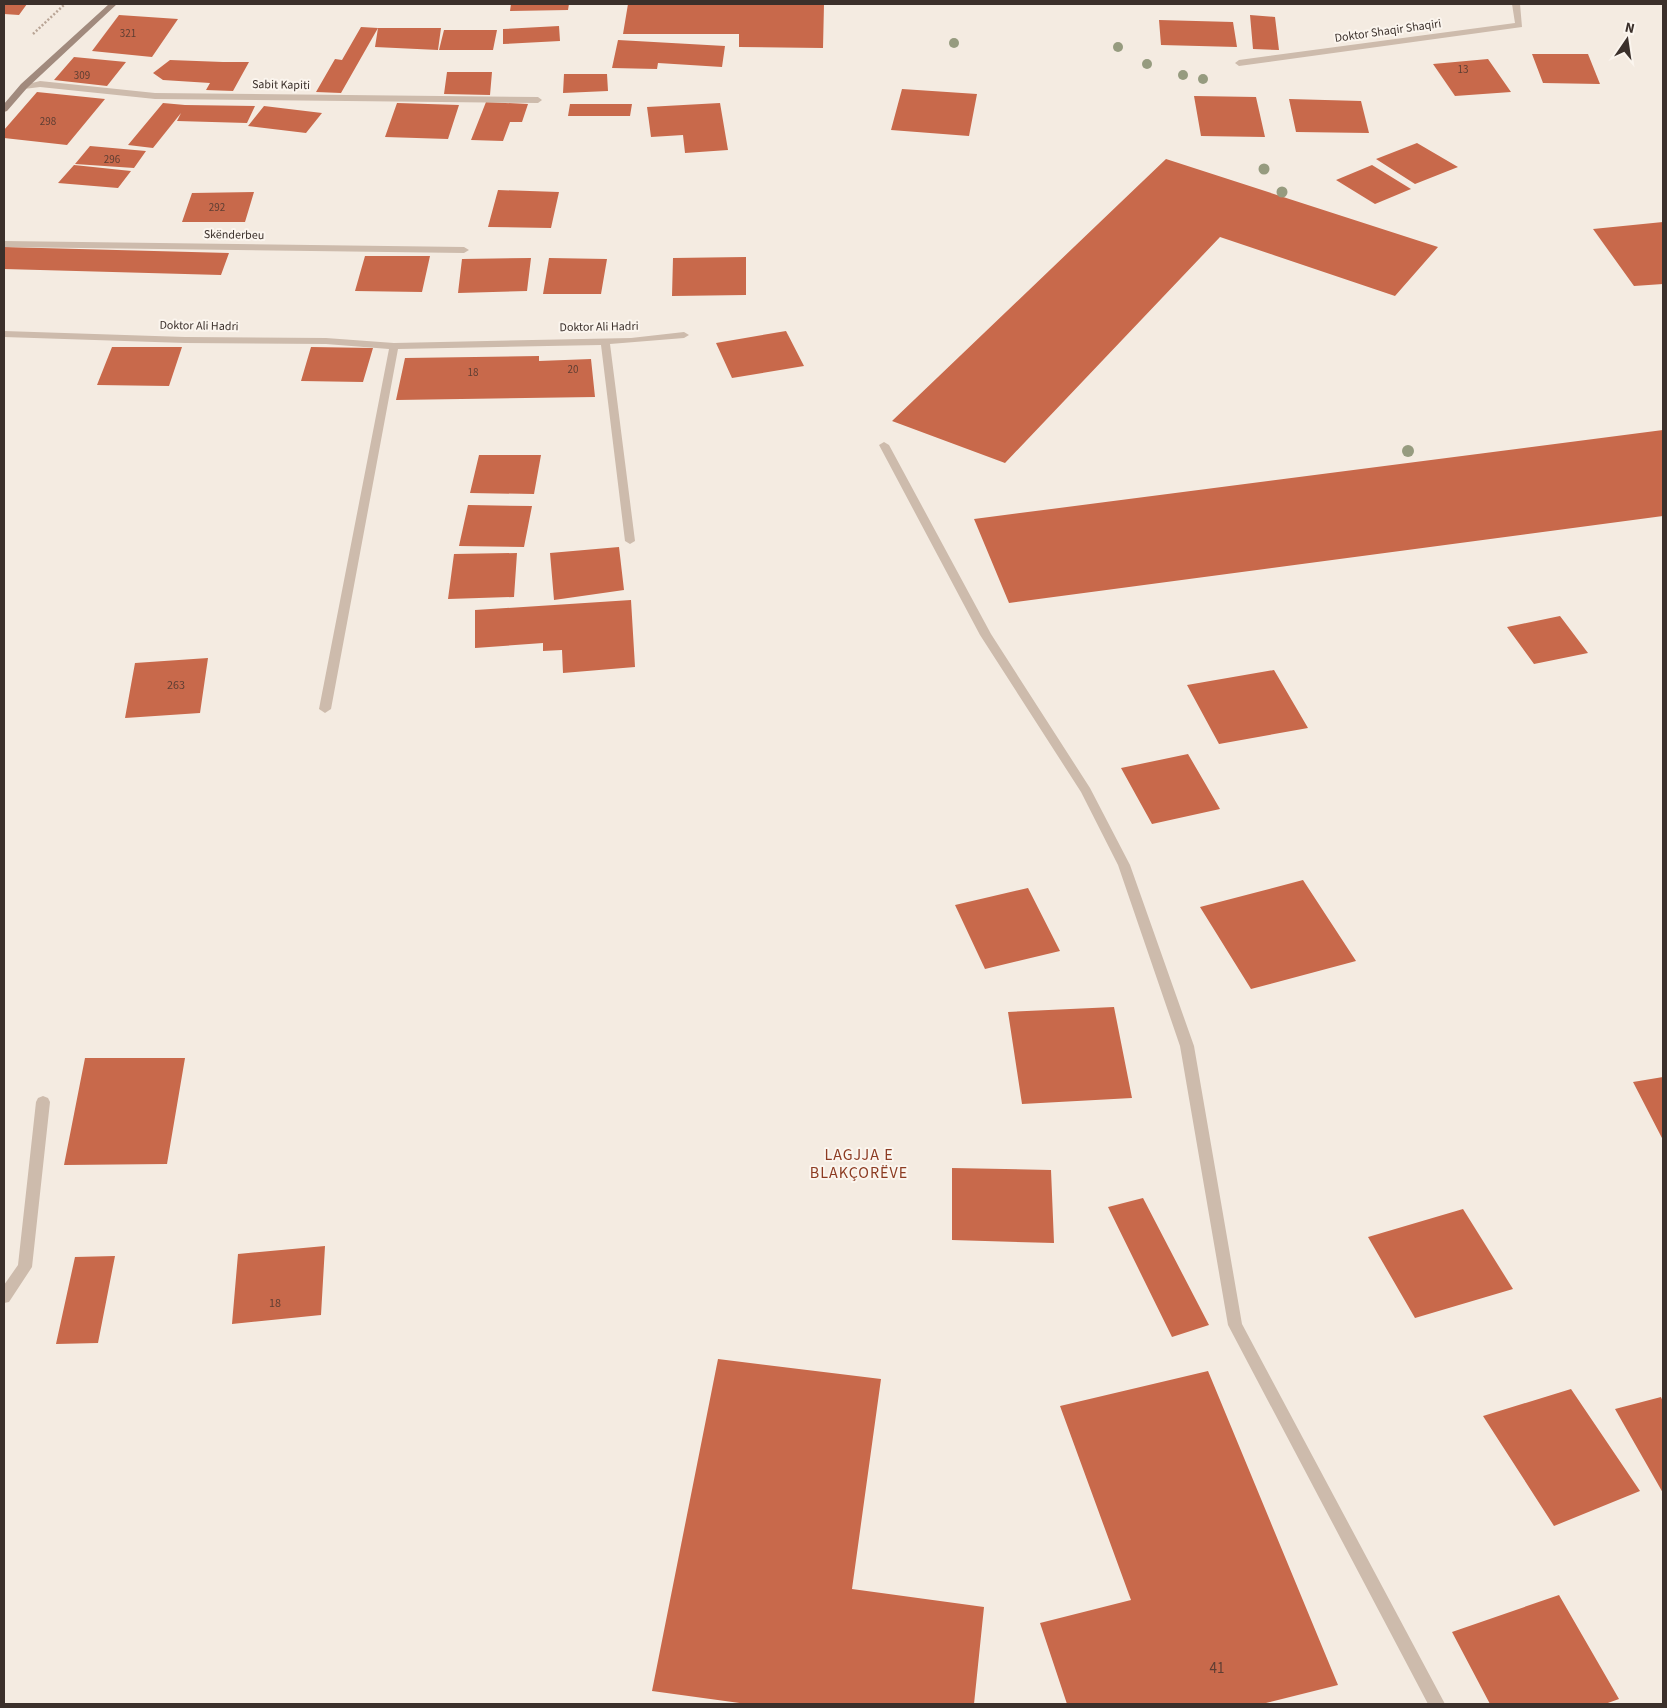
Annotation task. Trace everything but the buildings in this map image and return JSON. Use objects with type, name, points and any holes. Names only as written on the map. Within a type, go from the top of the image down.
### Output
[{"type":"main road","points":[[4,110],[24,86],[113,4]]},
{"type":"street","name":"Doktor Shaqir Shaqiri","points":[[1239,64],[1519,25],[1516,4]]},
{"type":"street","name":"Sabit Kapiti","points":[[24,86],[40,84],[155,96],[538,100]]},
{"type":"street","name":"Skënderbeu","points":[[4,244],[464,250]]},
{"type":"street","name":"Doktor Ali Hadri","points":[[4,334],[185,340],[326,341],[394,346],[632,341],[684,335]]},
{"type":"street","points":[[605,341],[630,541]]},
{"type":"street","points":[[325,709],[394,346]]},
{"type":"street","points":[[884,445],[986,635],[1086,791],[1124,865],[1187,1046],[1235,1326],[1437,1704]]},
{"type":"street","points":[[4,1297],[25,1267],[43,1102]]},
{"type":"district","name":"LAGJJA E BLAKÇORËVE","points":[[859,1164]]}]
